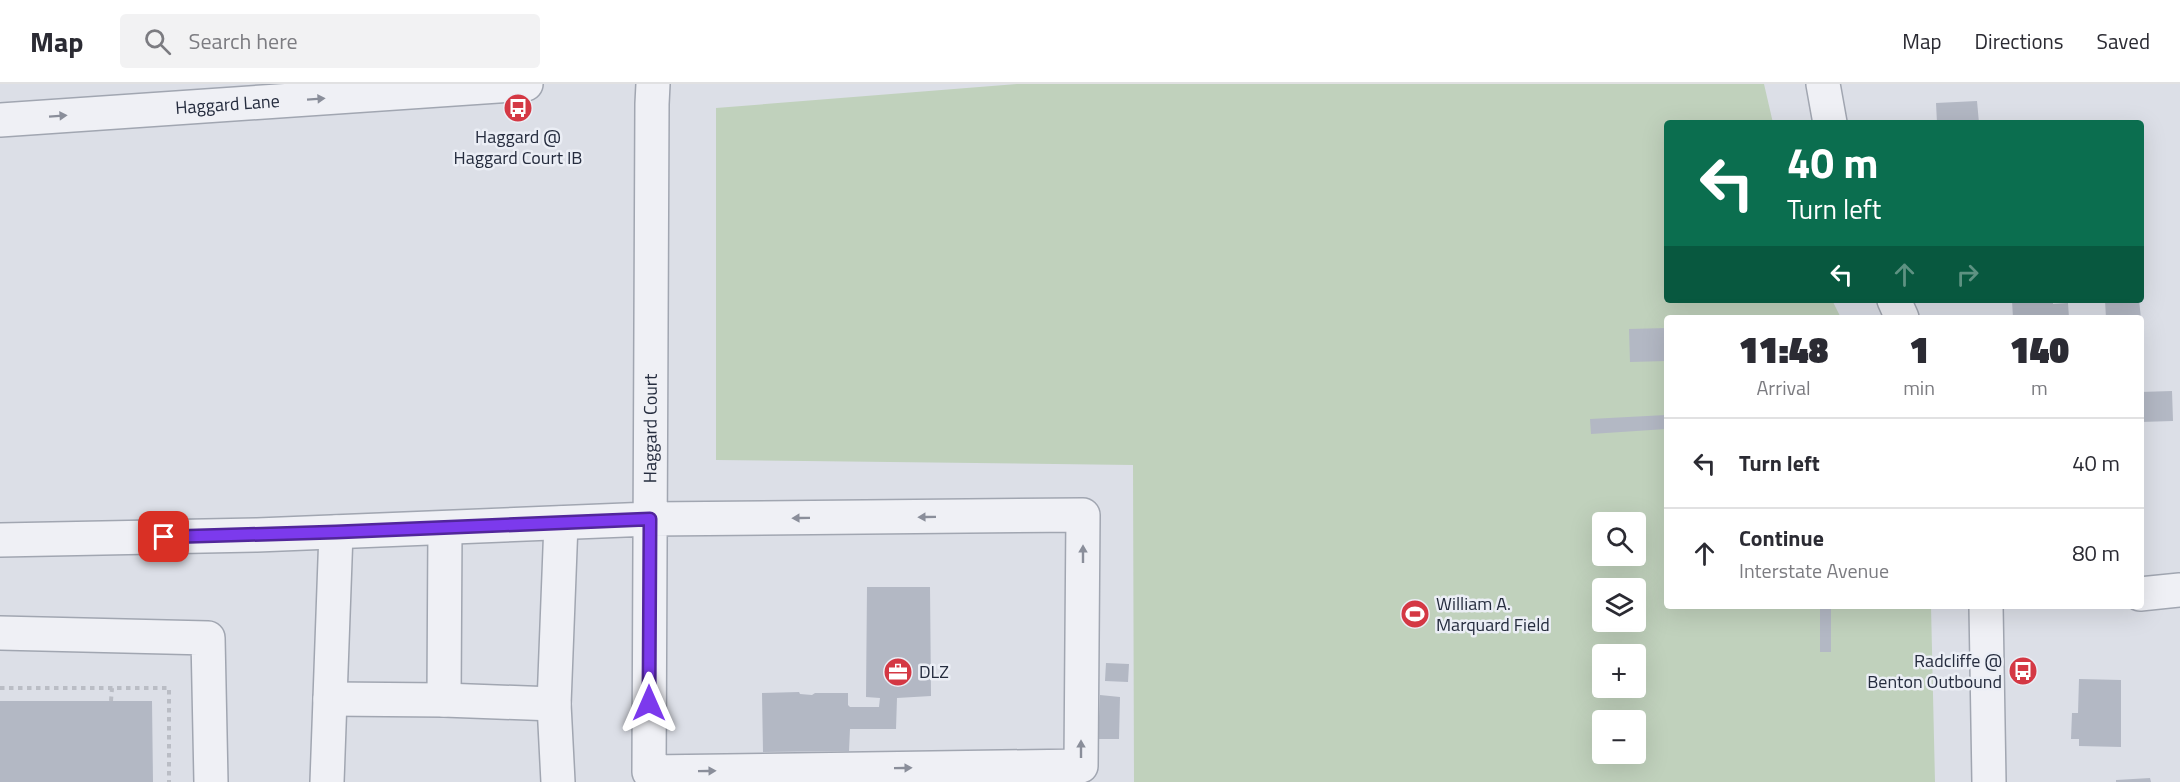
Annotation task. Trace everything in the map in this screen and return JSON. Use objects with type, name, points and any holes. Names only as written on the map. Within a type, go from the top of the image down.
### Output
[{"type":"street","name":"Haggard Lane","points":[[0,120],[148,97],[526,84]]},
{"type":"street","name":"Haggard Court","points":[[650,519],[1083,515],[1081,766],[648,772],[653,84]]},
{"type":"street","points":[[1823,84],[1829,120]]},
{"type":"street","points":[[0,540],[257,535],[650,519]]},
{"type":"street","points":[[558,782],[554,704],[561,523]]},
{"type":"street","points":[[444,700],[445,528]]},
{"type":"street","points":[[327,782],[336,532]]},
{"type":"street","points":[[2144,594],[2180,590]]},
{"type":"street","points":[[1989,782],[1993,609]]},
{"type":"street","points":[[0,633],[208,638],[211,782]]},
{"type":"street","points":[[330,699],[554,704]]},
{"type":"path","points":[[0,688],[169,688],[169,782]]},
{"type":"path","points":[[111,701],[112,688]]},
{"type":"green space","points":[[1017,84],[1764,84],[1772,120],[1664,120],[1664,303],[1834,303],[1840,315],[1664,315],[1664,609],[1931,609],[1935,782],[1134,782],[1133,465],[716,460],[716,108]]},
{"type":"building","points":[[1977,101],[1979,120],[1937,120],[1936,103]]},
{"type":"building","points":[[2012,303],[2068,303],[2069,315],[2013,315]]},
{"type":"building","points":[[2105,303],[2139,303],[2141,315],[2106,315]]},
{"type":"building","points":[[1664,328],[1664,361],[1630,362],[1629,329]]},
{"type":"building","points":[[2172,391],[2173,421],[2144,422],[2144,392]]},
{"type":"building","points":[[1664,415],[1664,429],[1591,434],[1590,419]]},
{"type":"building","name":"DLZ","points":[[867,587],[930,587],[931,696],[897,698],[896,729],[850,729],[849,751],[763,752],[762,693],[799,692],[812,695],[815,693],[848,693],[850,707],[879,707],[880,698],[866,697]]},
{"type":"building","points":[[1820,609],[1831,609],[1831,652],[1820,652]]},
{"type":"building","points":[[1106,663],[1129,664],[1128,682],[1105,681]]},
{"type":"building","points":[[2079,679],[2121,680],[2121,747],[2079,746],[2079,739],[2071,739],[2072,713],[2078,713]]},
{"type":"building","points":[[1100,695],[1120,697],[1119,739],[1098,739]]},
{"type":"building","points":[[0,701],[152,701],[153,782],[0,782]]},
{"type":"building","points":[[2150,778],[2151,782],[2116,782],[2116,780]]},
{"type":"place","name":"Haggard @ Haggard Court IB","points":[[518,108]]},
{"type":"place","name":"William A. Marquard Field","points":[[1415,614]]},
{"type":"place","name":"Radcliffe @ Benton Outbound","points":[[2023,671]]},
{"type":"place","name":"DLZ","points":[[898,672]]},
{"type":"route","points":[[164,537],[650,519],[649,703]]}]
